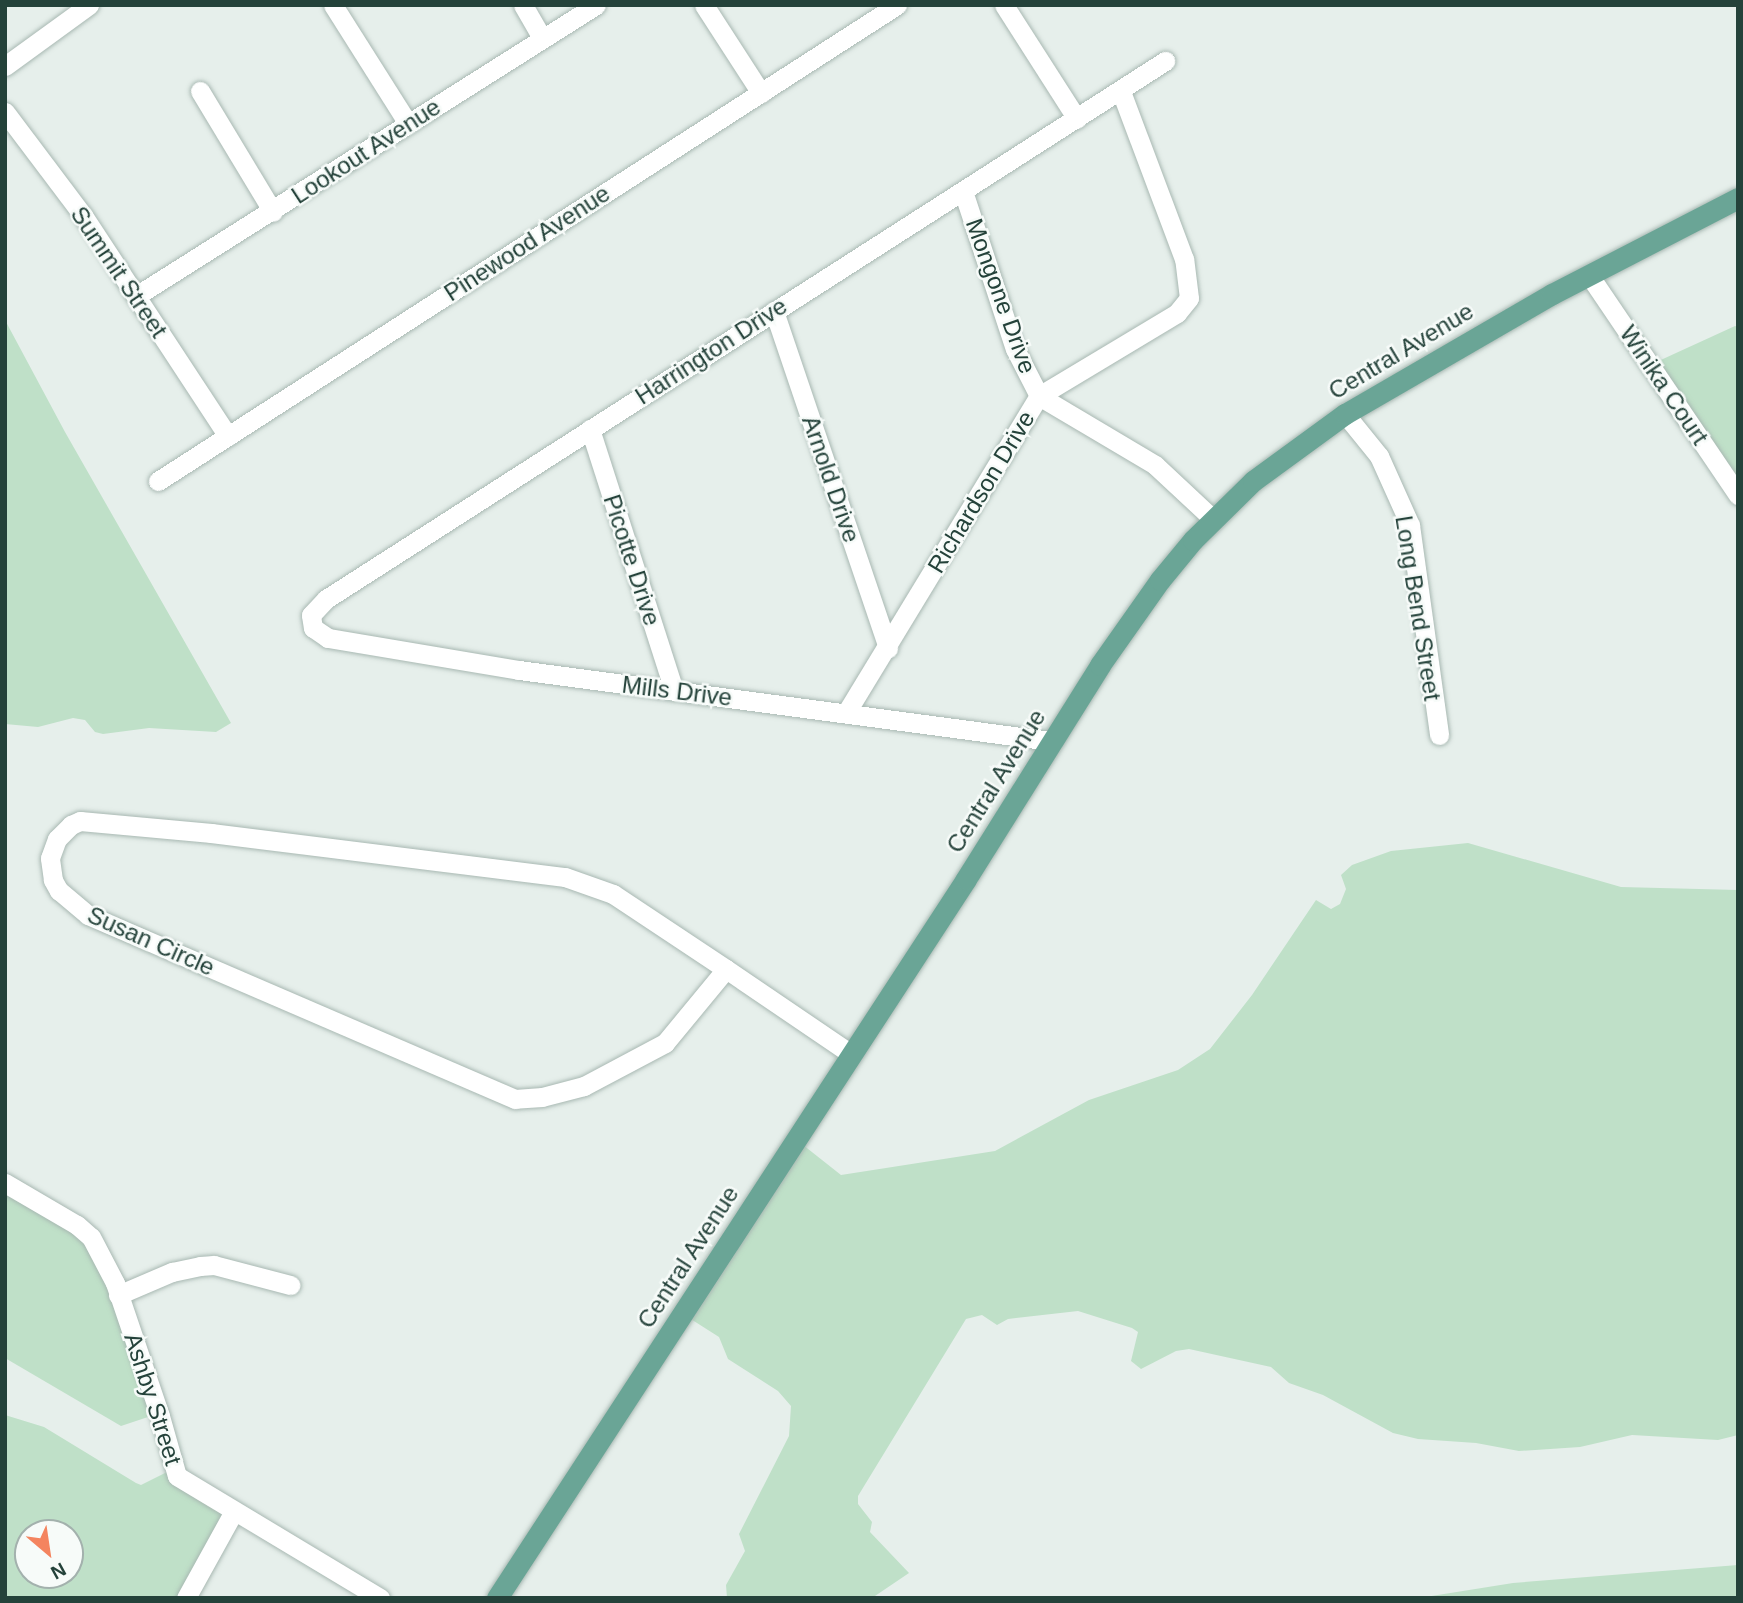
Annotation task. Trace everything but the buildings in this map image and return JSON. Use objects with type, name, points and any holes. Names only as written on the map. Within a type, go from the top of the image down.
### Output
[{"type":"main road","name":"Central Avenue","points":[[497,1598],[1051,741],[1160,580],[1213,519],[1287,454],[1345,414],[1459,346],[1738,198]]},
{"type":"street","points":[[5,66],[89,5]]},
{"type":"street","points":[[333,5],[407,122]]},
{"type":"street","points":[[523,5],[542,37]]},
{"type":"street","name":"Lookout Avenue","points":[[136,296],[273,212],[407,122],[596,5]]},
{"type":"street","points":[[705,5],[761,93]]},
{"type":"street","name":"Pinewood Avenue","points":[[158,481],[897,5]]},
{"type":"street","points":[[1004,5],[1077,119]]},
{"type":"street","name":"Harrington Drive","points":[[312,622],[312,615],[326,599],[1165,61]]},
{"type":"street","points":[[200,91],[273,212]]},
{"type":"street","name":"Richardson Drive","points":[[846,713],[1039,396],[1167,320],[1177,313],[1189,298],[1184,259],[1121,91]]},
{"type":"street","name":"Summit Street","points":[[5,112],[84,217],[228,436]]},
{"type":"street","name":"Mongone Drive","points":[[963,191],[1015,349],[1039,396],[1155,465],[1213,519]]},
{"type":"street","name":"Winika Court","points":[[1589,275],[1738,495]]},
{"type":"street","name":"Arnold Drive","points":[[774,311],[888,648]]},
{"type":"street","name":"Long Bend Street","points":[[1345,414],[1379,456],[1410,525],[1439,735]]},
{"type":"street","name":"Picotte Drive","points":[[590,429],[674,691]]},
{"type":"street","name":"Mills Drive","points":[[312,622],[318,634],[328,638],[519,670],[1051,741]]},
{"type":"street","name":"Susan Circle","points":[[726,970],[665,1043],[584,1086],[542,1097],[515,1099],[88,915],[59,891],[53,880],[50,858],[57,839],[71,825],[97,821],[565,877],[613,894],[851,1054]]},
{"type":"street","name":"Ashby Street","points":[[5,1183],[77,1225],[91,1237],[115,1283],[160,1416],[177,1476],[380,1598]]},
{"type":"street","points":[[118,1296],[172,1272],[215,1265],[290,1285]]},
{"type":"street","points":[[186,1598],[234,1511]]},
{"type":"green space","points":[[5,320],[65,432],[231,723],[216,732],[149,728],[103,734],[95,732],[85,720],[73,718],[38,727],[5,724]]},
{"type":"green space","points":[[1735,326],[1738,327],[1738,483],[1652,364]]},
{"type":"green space","points":[[1468,843],[1621,887],[1738,890],[1738,1435],[1718,1440],[1632,1435],[1580,1447],[1519,1451],[1476,1443],[1418,1439],[1393,1433],[1323,1395],[1289,1383],[1271,1367],[1189,1349],[1176,1351],[1141,1369],[1131,1361],[1138,1332],[1078,1311],[1008,1319],[997,1325],[982,1315],[966,1319],[858,1496],[858,1504],[872,1522],[870,1532],[909,1573],[872,1598],[727,1598],[726,1585],[745,1551],[739,1534],[789,1436],[791,1406],[778,1391],[728,1359],[719,1337],[686,1316],[798,1141],[841,1175],[995,1151],[1089,1100],[1178,1070],[1210,1049],[1252,995],[1316,900],[1331,909],[1340,904],[1346,889],[1341,875],[1352,865],[1391,851]]},
{"type":"green space","points":[[5,1186],[83,1231],[117,1288],[157,1414],[121,1426],[5,1358]]},
{"type":"green space","points":[[5,1415],[44,1427],[141,1485],[175,1468],[231,1511],[188,1598],[5,1598]]},
{"type":"green space","points":[[1738,1565],[1738,1598],[1419,1598],[1513,1583]]}]
